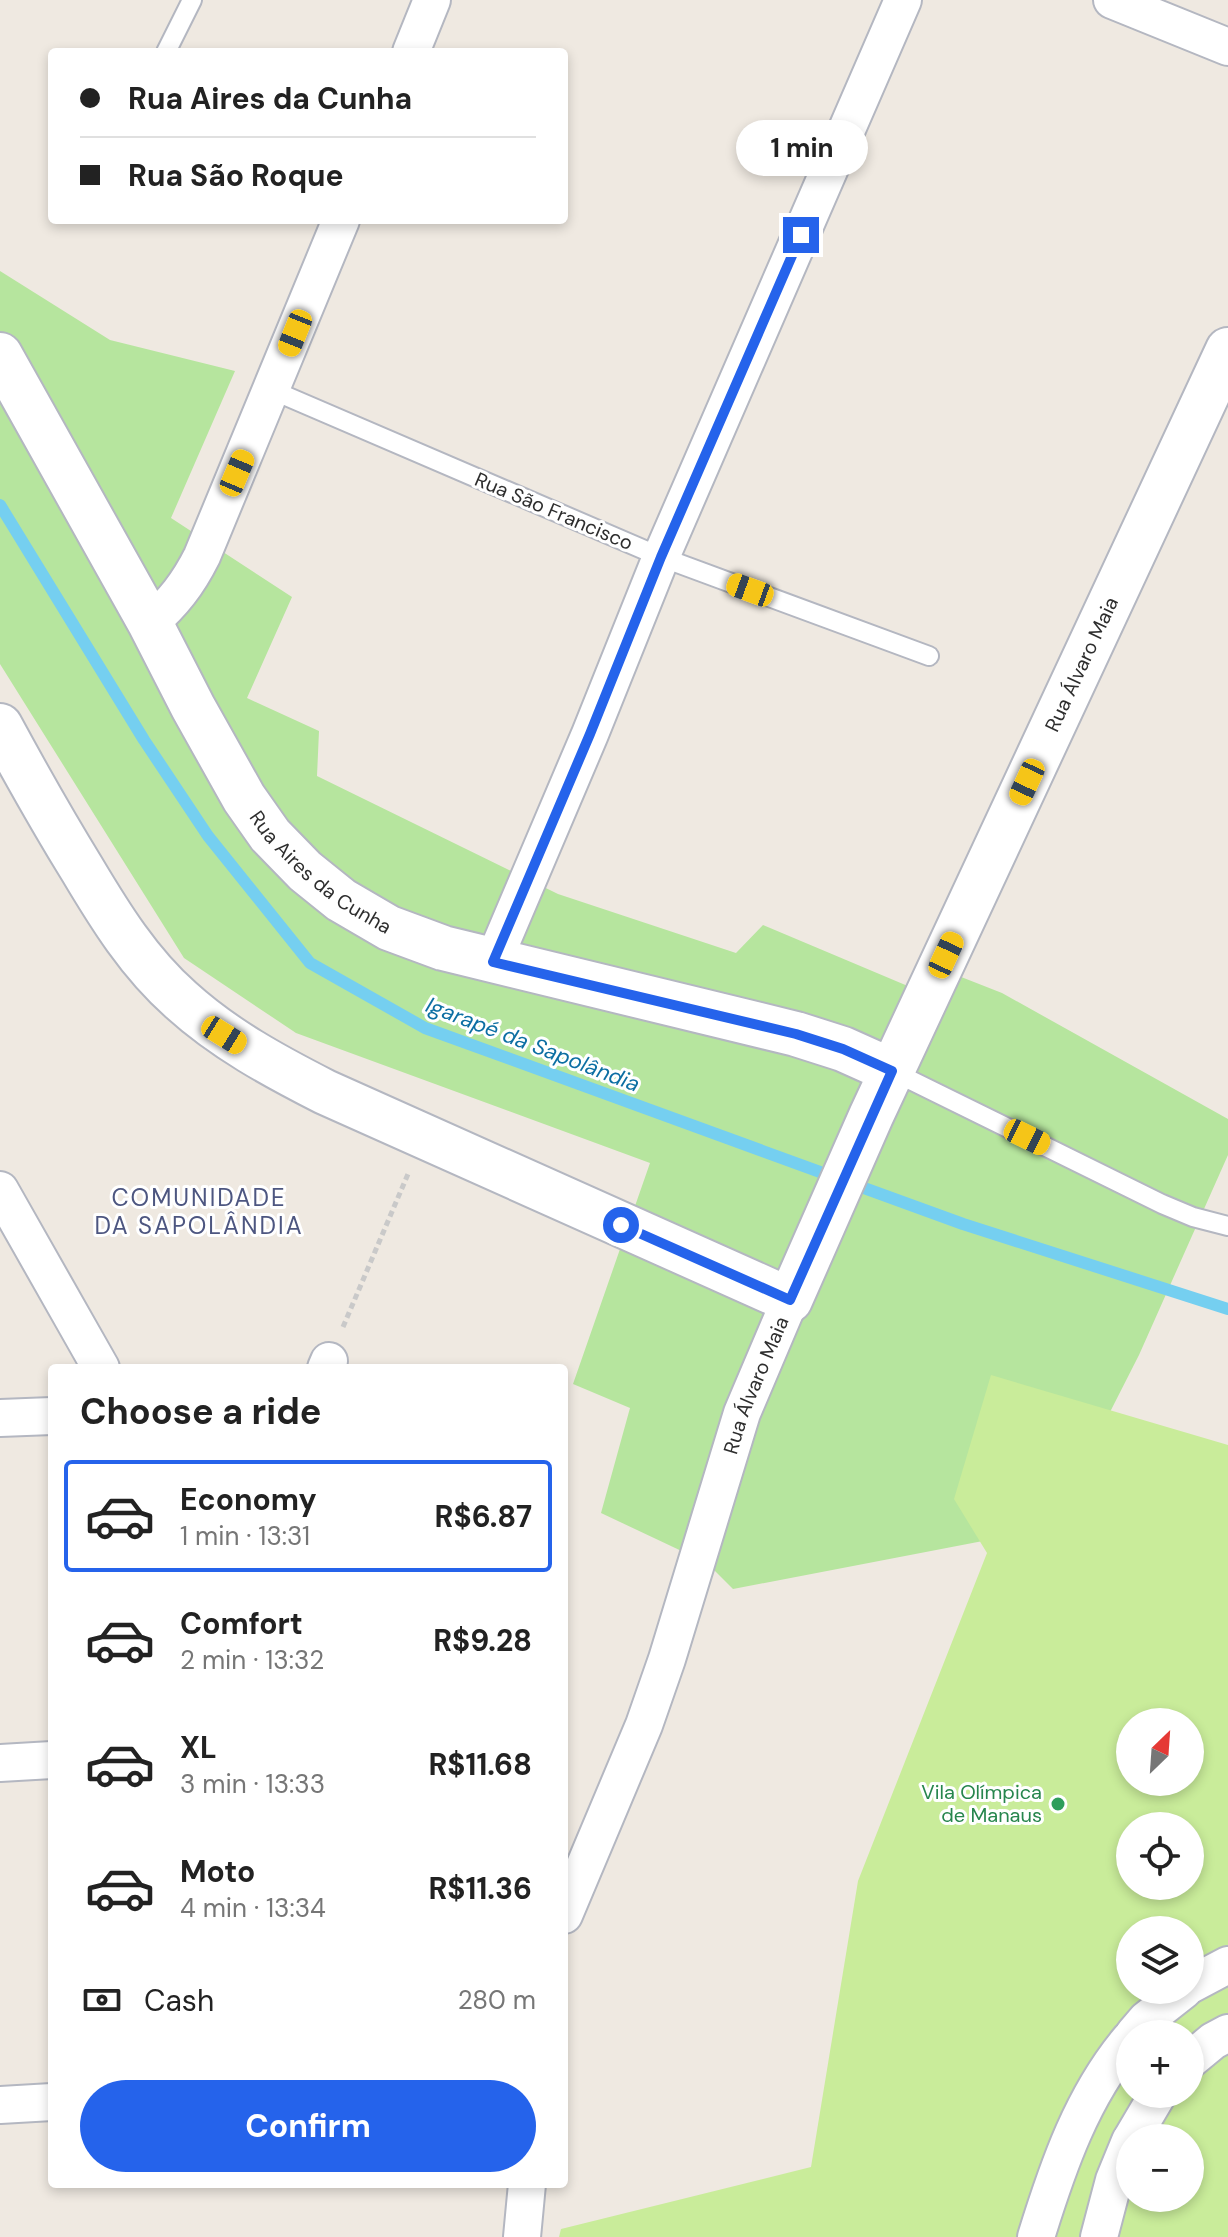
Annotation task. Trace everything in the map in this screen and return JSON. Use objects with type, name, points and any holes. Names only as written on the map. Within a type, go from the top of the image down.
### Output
[{"type":"street","points":[[413,48],[432,0]]},
{"type":"street","points":[[493,962],[661,557],[903,0]]},
{"type":"street","points":[[1112,0],[1228,47]]},
{"type":"street","points":[[150,623],[172,604],[189,582],[339,224]]},
{"type":"street","name":"Rua Álvaro Maia","points":[[568,1906],[644,1725],[742,1413],[871,1116],[1228,350]]},
{"type":"street","name":"Rua Aires da Cunha","points":[[0,355],[244,798],[270,835],[305,871],[341,900],[389,928],[443,948],[796,1034],[843,1049],[892,1071]]},
{"type":"street","points":[[0,726],[117,927],[180,1000],[224,1035],[273,1066],[424,1137],[790,1300]]},
{"type":"street","points":[[0,1190],[99,1364]]},
{"type":"street","points":[[0,1418],[48,1416]]},
{"type":"street","points":[[0,1763],[48,1760]]},
{"type":"street","points":[[1204,1978],[1228,1965]]},
{"type":"street","points":[[1146,2020],[1166,2004]]},
{"type":"street","points":[[1204,2048],[1228,2033]]},
{"type":"street","points":[[1036,2237],[1076,2123],[1116,2055]]},
{"type":"street","points":[[0,2105],[48,2102]]},
{"type":"street","points":[[1099,2237],[1116,2175]]},
{"type":"street","points":[[522,2237],[527,2188]]},
{"type":"lane","points":[[168,48],[192,0]]},
{"type":"lane","name":"Rua São Francisco","points":[[272,390],[661,557],[929,656]]},
{"type":"lane","points":[[892,1071],[1162,1204],[1193,1217],[1228,1226]]},
{"type":"path","points":[[327,1364],[424,1137]]},
{"type":"green space","points":[[0,271],[110,340],[235,371],[171,518],[292,597],[247,698],[319,731],[317,776],[558,894],[736,953],[763,925],[941,1000],[951,973],[1002,993],[1228,1119],[1228,1155],[1139,1355],[1051,1528],[733,1589],[707,1563],[601,1513],[630,1408],[573,1384],[650,1163],[296,1033],[184,958],[0,664]]},
{"type":"green space","name":"Vila Olímpica de Manaus","points":[[991,1375],[1228,1445],[1228,2237],[559,2237],[561,2229],[811,2167],[858,1881],[987,1553],[954,1499]]},
{"type":"waterway","name":"Igarapé da Sapolândia","points":[[0,505],[144,740],[208,836],[310,963],[425,1028],[963,1224],[1228,1309]]},
{"type":"place","name":"Vila Olímpica de Manaus","points":[[1058,1804]]},
{"type":"district","name":"COMUNIDADE DA SAPOLÂNDIA","points":[[199,1212]]},
{"type":"route","points":[[621,1225],[790,1300],[892,1071],[843,1049],[796,1034],[493,962],[661,557],[801,235]]}]
